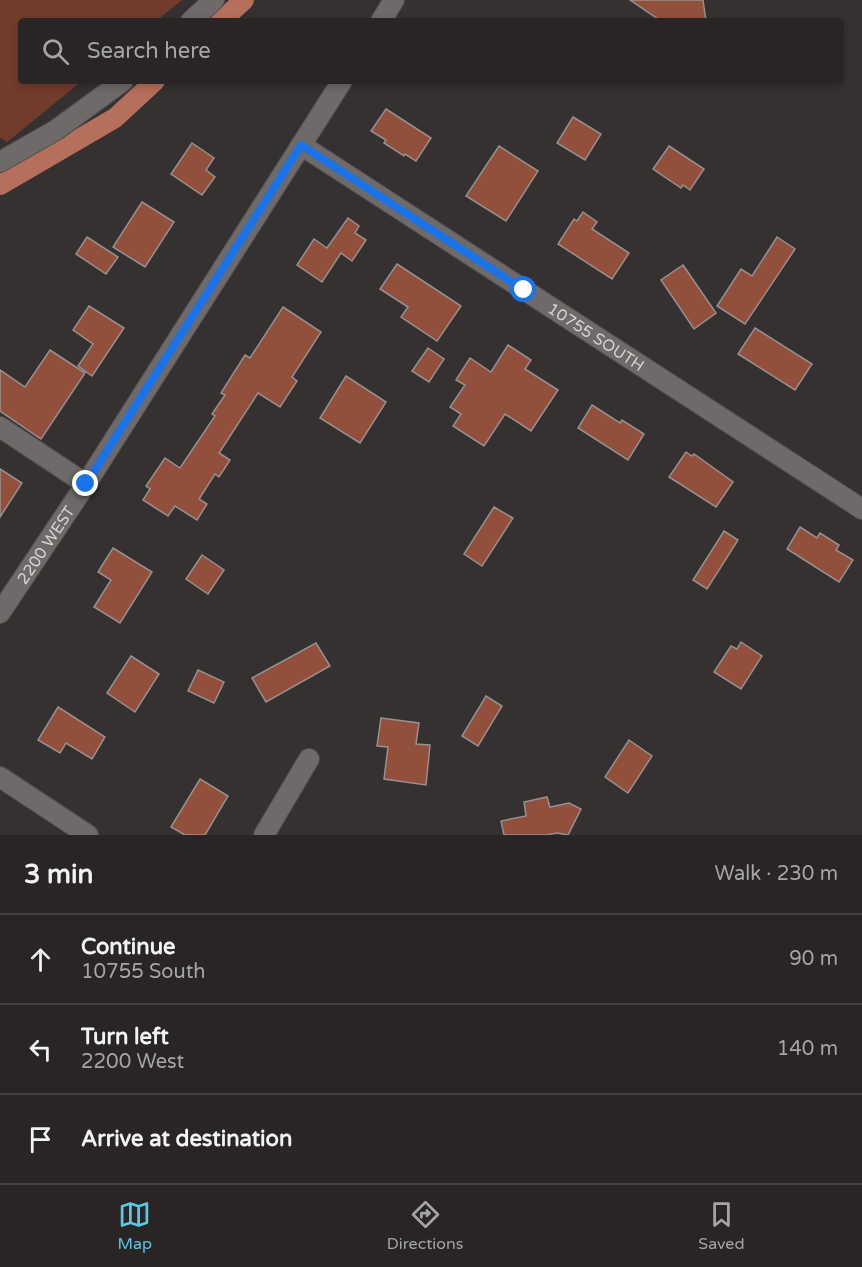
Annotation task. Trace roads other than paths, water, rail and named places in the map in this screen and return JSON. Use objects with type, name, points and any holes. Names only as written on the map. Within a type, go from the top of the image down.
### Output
[{"type":"street","points":[[194,18],[214,0]]},
{"type":"street","points":[[383,18],[394,0]]},
{"type":"street","points":[[0,162],[56,130],[119,84]]},
{"type":"street","name":"2200 WEST","points":[[0,613],[86,484],[340,84]]},
{"type":"street","name":"10755 SOUTH","points":[[301,145],[862,509]]},
{"type":"street","points":[[0,427],[86,484]]},
{"type":"street","points":[[264,835],[309,759]]},
{"type":"street","points":[[0,777],[88,835]]},
{"type":"waterway","points":[[224,18],[244,0]]},
{"type":"waterway","points":[[0,185],[115,118],[152,84]]}]
